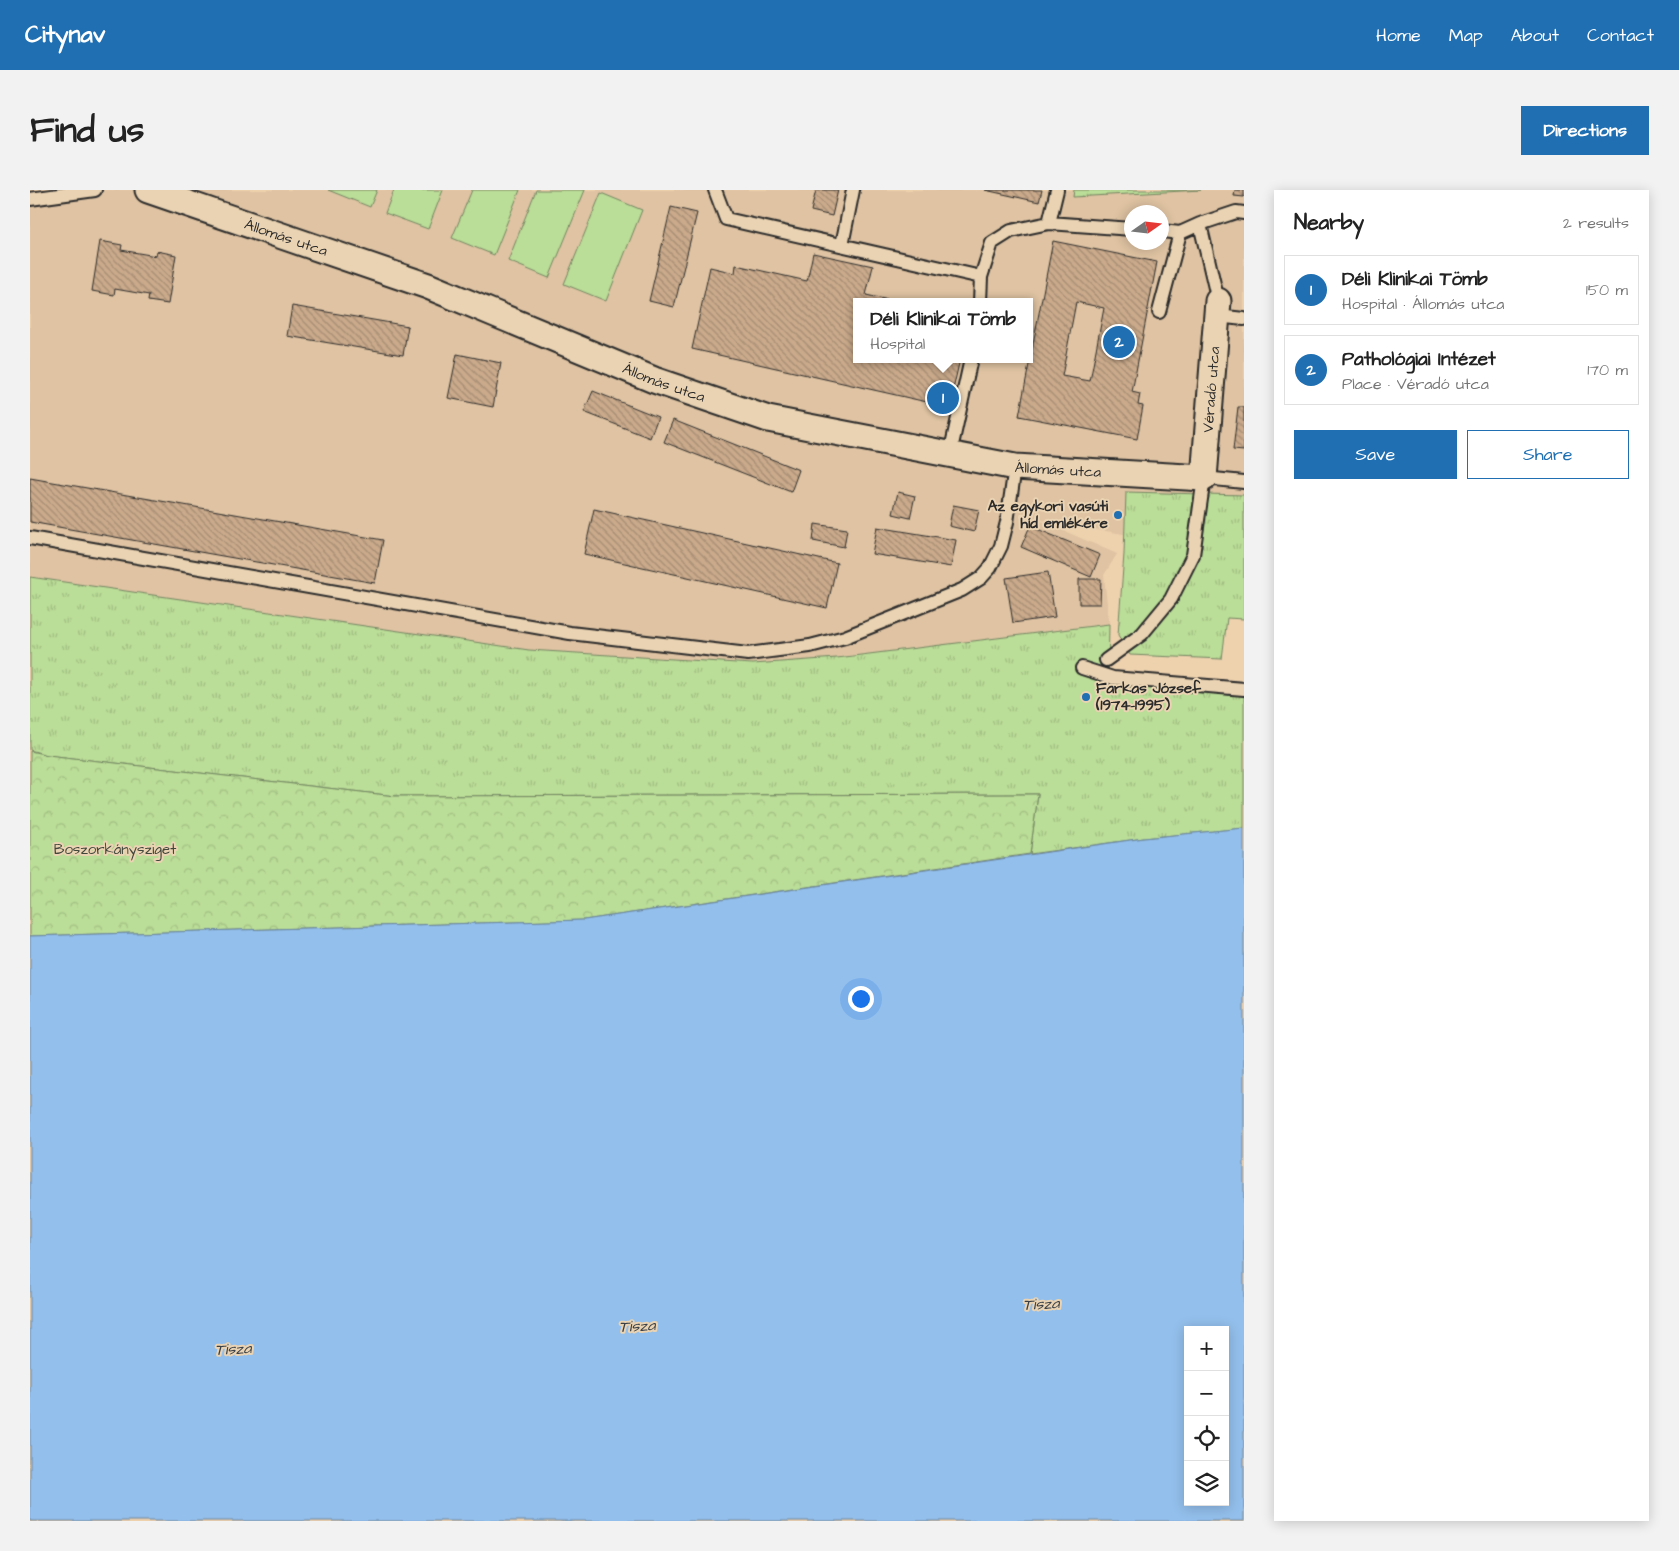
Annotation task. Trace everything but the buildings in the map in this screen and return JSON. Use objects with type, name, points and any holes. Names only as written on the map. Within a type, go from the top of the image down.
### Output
[{"type":"street","name":"Állomás utca","points":[[148,190],[428,286],[654,380],[768,419],[1015,467],[1204,478]]},
{"type":"street","name":"Véradó utca","points":[[1204,478],[1218,309]]},
{"type":"lane","points":[[30,199],[95,190]]},
{"type":"lane","points":[[715,190],[726,219],[981,277]]},
{"type":"lane","points":[[842,245],[853,190]]},
{"type":"lane","points":[[1049,223],[1056,190]]},
{"type":"lane","points":[[1169,232],[1180,233],[1236,212],[1244,213]]},
{"type":"lane","points":[[980,298],[981,277],[992,243],[1011,231],[1049,223],[1124,228]]},
{"type":"lane","points":[[1200,224],[1218,309],[1244,319]]},
{"type":"lane","points":[[1159,312],[1180,233]]},
{"type":"lane","points":[[950,454],[970,363]]},
{"type":"lane","points":[[30,538],[570,633],[748,654],[810,646],[845,637],[962,590],[981,578],[990,568],[1001,546],[1007,522],[1015,467]]},
{"type":"lane","points":[[1106,660],[1142,634],[1171,600],[1193,555],[1204,478],[1244,482]]},
{"type":"lane","points":[[1082,668],[1113,678],[1244,689]]},
{"type":"shaded area","points":[[30,190],[1244,190],[1244,555],[1037,519],[1117,554],[1104,575],[1109,624],[837,658],[753,664],[529,650],[30,577]]},
{"type":"green space","points":[[328,190],[377,190],[370,207]]},
{"type":"green space","points":[[394,190],[443,190],[428,229],[385,213]]},
{"type":"green space","points":[[472,190],[520,190],[494,255],[452,238]]},
{"type":"green space","points":[[536,190],[585,190],[549,278],[508,261]]},
{"type":"green space","points":[[1074,190],[1201,190],[1073,197]]},
{"type":"green space","points":[[601,193],[642,210],[606,301],[564,284]]},
{"type":"green space","points":[[1126,492],[1244,495],[1244,619],[1227,618],[1222,659],[1130,655],[1118,635]]},
{"type":"green space","points":[[30,577],[529,650],[753,664],[837,658],[1109,624],[1108,685],[1244,696],[1244,828],[1144,838],[1030,854],[1038,794],[395,796],[47,755],[30,750]]},
{"type":"green space","name":"Boszorkánysziget","points":[[30,751],[48,755],[395,796],[1038,794],[1030,854],[584,920],[30,936]]},
{"type":"water","name":"Tisza","points":[[1244,828],[1244,1521],[30,1521],[30,936],[584,920],[1144,838]]},
{"type":"place","name":"Pathológiai Intézet","points":[[1119,342]]},
{"type":"place","name":"Déli Klinikai Tömb","points":[[943,398]]},
{"type":"place","name":"Az egykori vasúti híd emlékére","points":[[1118,515]]},
{"type":"place","name":"Farkas József (1974-1995)","points":[[1086,697]]}]
